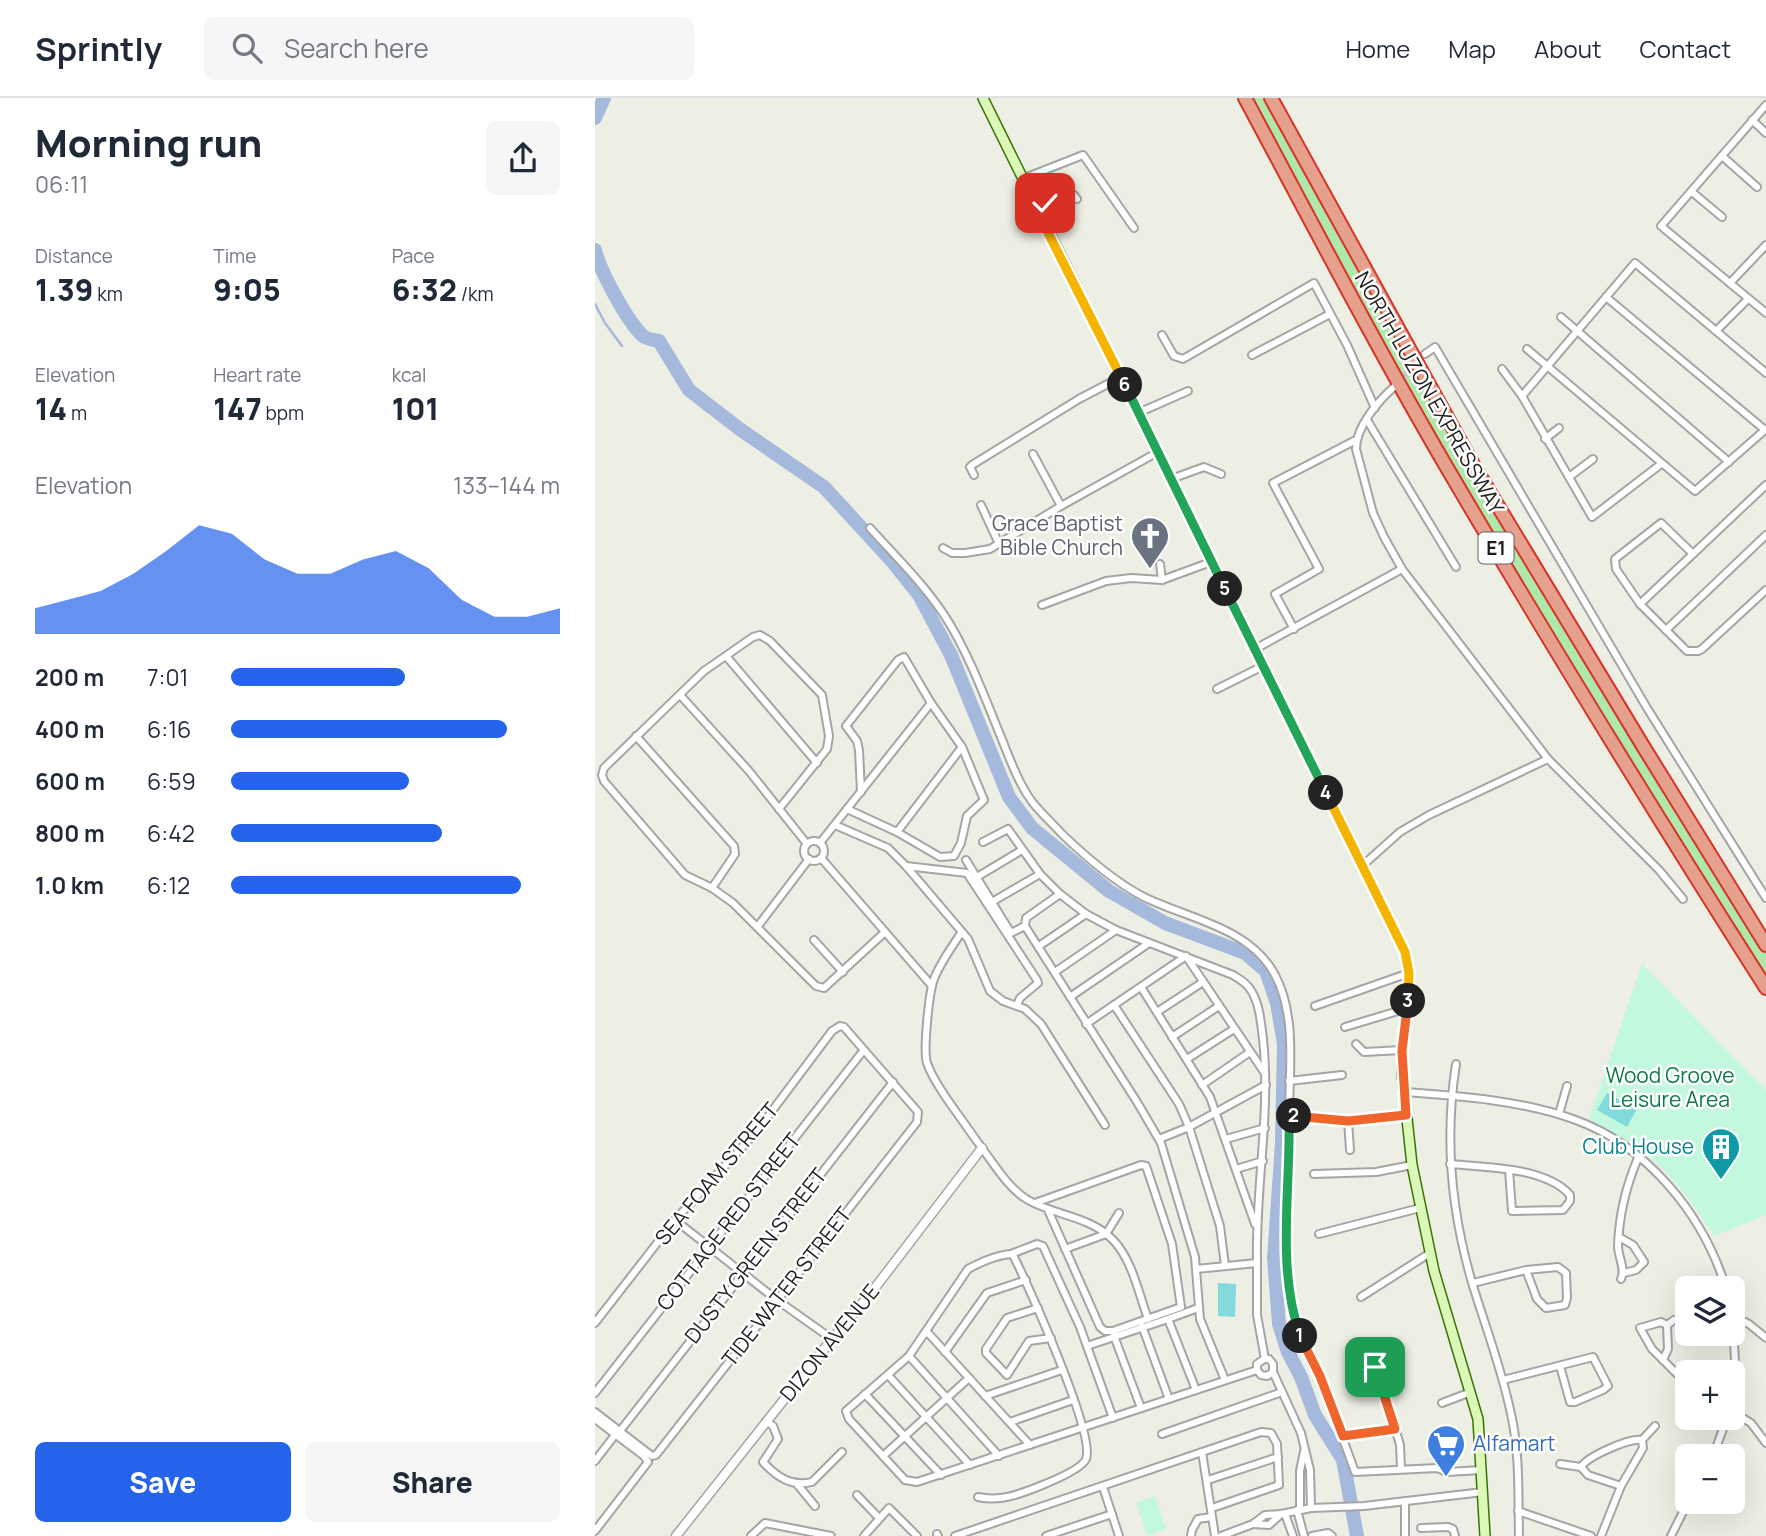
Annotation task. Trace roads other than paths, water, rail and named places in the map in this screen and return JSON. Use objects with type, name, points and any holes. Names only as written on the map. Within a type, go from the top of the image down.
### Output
[{"type":"highway","name":"NORTH LUZON EXPRESSWAY","points":[[1245,98],[1365,322],[1453,478],[1766,988]]},
{"type":"highway","name":"NORTH LUZON EXPRESSWAY","points":[[1271,98],[1475,468],[1766,946]]},
{"type":"main road","points":[[983,98],[1401,942],[1409,973],[1408,1008],[1402,1051],[1412,1164],[1430,1252],[1478,1419],[1485,1536]]},
{"type":"street","points":[[1766,105],[1661,226],[1766,313]]},
{"type":"street","points":[[1752,120],[1766,133]]},
{"type":"street","points":[[1022,179],[1083,155],[1133,228]]},
{"type":"street","points":[[1722,156],[1757,187]]},
{"type":"street","points":[[1692,192],[1722,217]]},
{"type":"street","points":[[1035,207],[1068,195],[1074,195],[1077,199]]},
{"type":"street","points":[[1730,284],[1766,245]]},
{"type":"street","points":[[1522,396],[1635,263],[1766,373]]},
{"type":"street","points":[[1162,335],[1174,356],[1183,359],[1314,283],[1347,345],[1375,408]]},
{"type":"street","points":[[1527,349],[1695,491],[1765,430],[1606,297]]},
{"type":"street","points":[[1716,331],[1748,299]]},
{"type":"street","points":[[1252,355],[1330,314]]},
{"type":"street","points":[[1561,317],[1729,463]]},
{"type":"street","points":[[1425,354],[1435,347],[1647,708],[1766,898]]},
{"type":"street","points":[[1502,369],[1522,396],[1592,517],[1661,464]]},
{"type":"street","points":[[975,475],[970,467],[972,465],[1079,399],[1121,377]]},
{"type":"street","points":[[1294,629],[1275,594],[1319,569],[1273,483],[1356,440],[1375,408],[1394,387]]},
{"type":"street","points":[[1138,413],[1188,391]]},
{"type":"street","points":[[1367,420],[1456,567]]},
{"type":"street","points":[[1545,439],[1559,428]]},
{"type":"street","points":[[1356,440],[1374,513],[1402,569],[1548,758],[1659,870],[1683,899]]},
{"type":"street","points":[[943,548],[952,552],[976,553],[999,544],[1158,452]]},
{"type":"street","points":[[1033,454],[1061,506]]},
{"type":"street","points":[[1569,477],[1593,458]]},
{"type":"street","points":[[1171,479],[1204,467],[1221,474]]},
{"type":"street","points":[[1640,604],[1766,485]]},
{"type":"street","points":[[981,505],[999,544]]},
{"type":"street","points":[[1692,553],[1661,523],[1615,559],[1616,569],[1640,604],[1687,651],[1698,651],[1766,590]]},
{"type":"street","points":[[870,528],[926,590],[948,621],[984,695],[1014,768],[1033,803],[1090,860],[1124,885],[1168,908],[1242,938],[1254,947],[1275,974],[1288,1017],[1287,1276],[1290,1301],[1303,1344],[1320,1376],[1357,1473],[1437,1468],[1447,1472],[1482,1470]]},
{"type":"street","points":[[1666,630],[1766,535]]},
{"type":"street","points":[[1042,605],[1106,581],[1131,578],[1162,580],[1211,562]]},
{"type":"street","points":[[1160,564],[1162,580]]},
{"type":"street","points":[[1255,649],[1402,569]]},
{"type":"street","points":[[779,809],[827,749],[829,736],[822,695],[760,635],[753,637],[704,671],[604,768],[602,775],[604,781],[685,876],[712,888],[733,903],[815,986],[824,988],[885,932]]},
{"type":"street","points":[[726,656],[817,762]]},
{"type":"street","points":[[847,809],[897,832],[940,857],[954,856],[961,843],[967,816],[984,799],[962,747],[930,703],[904,657],[899,658],[846,726],[857,741],[861,792]]},
{"type":"street","points":[[1217,689],[1263,666]]},
{"type":"street","points":[[681,696],[749,771],[807,844]]},
{"type":"street","points":[[820,843],[930,703]]},
{"type":"street","points":[[636,736],[734,846],[735,854],[712,888]]},
{"type":"street","points":[[897,832],[962,747]]},
{"type":"street","points":[[1362,866],[1400,832],[1548,758]]},
{"type":"street","points":[[835,825],[888,848],[906,866],[968,939],[991,991],[1003,1002],[1025,1009],[1041,1024],[1105,1125]]},
{"type":"street","points":[[983,842],[1008,829],[1040,874],[1086,914],[1116,930],[1233,975],[1245,982],[1252,992],[1261,1021],[1266,1085],[1263,1161],[1256,1226],[1257,1315],[1265,1359],[1273,1364],[1273,1372],[1297,1424],[1304,1449],[1310,1471],[1311,1508]]},
{"type":"street","points":[[813,841],[820,843],[824,852],[821,858],[815,861],[804,854],[807,844],[813,841]]},
{"type":"street","points":[[977,877],[1022,850]]},
{"type":"street","points":[[821,858],[932,986]]},
{"type":"street","points":[[758,926],[809,859]]},
{"type":"street","points":[[966,860],[1011,933],[1025,926]]},
{"type":"street","points":[[906,866],[967,873],[1037,980],[1038,983],[1020,998],[1017,1005]]},
{"type":"street","points":[[992,902],[1040,874]]},
{"type":"street","points":[[1061,894],[1026,918],[1025,926],[1159,1139],[1191,1243],[1200,1319],[1225,1380]]},
{"type":"street","points":[[1039,946],[1086,914]]},
{"type":"street","points":[[1055,972],[1116,930]]},
{"type":"street","points":[[961,933],[935,975],[932,986],[925,1039],[927,1063],[949,1101],[1012,1186],[1026,1199],[1048,1210],[1080,1219],[1106,1234],[1124,1254],[1148,1319]]},
{"type":"street","points":[[814,940],[843,972]]},
{"type":"street","points":[[1070,997],[1149,943]]},
{"type":"street","points":[[1186,956],[1265,1073]]},
{"type":"street","points":[[1086,1024],[1186,956]]},
{"type":"street","points":[[1315,1006],[1409,973]]},
{"type":"street","points":[[1157,1012],[1203,982]]},
{"type":"street","points":[[1141,986],[1187,1059],[1216,1112],[1256,1226]]},
{"type":"street","points":[[1114,1005],[1179,1104],[1189,1127],[1220,1226],[1226,1266]]},
{"type":"street","points":[[1172,1037],[1219,1006]]},
{"type":"street","points":[[1345,1027],[1408,1008]]},
{"type":"street","name":"SEA FOAM STREET","points":[[595,1323],[675,1220],[757,1131],[832,1031],[840,1026],[848,1030],[863,1051]]},
{"type":"street","points":[[1187,1059],[1234,1029]]},
{"type":"street","points":[[1356,1044],[1364,1052],[1402,1051]]},
{"type":"street","points":[[863,1051],[893,1082]]},
{"type":"street","name":"COTTAGE RED STREET","points":[[595,1393],[863,1051]]},
{"type":"street","points":[[1202,1085],[1250,1052]]},
{"type":"street","points":[[1455,1064],[1451,1097],[1450,1164],[1458,1224],[1512,1417],[1519,1536]]},
{"type":"street","points":[[1289,1081],[1342,1075]]},
{"type":"street","name":"TIDE WATER STREET","points":[[595,1531],[918,1122],[918,1112],[893,1082]]},
{"type":"street","name":"DUSTY GREEN STREET","points":[[595,1461],[893,1082]]},
{"type":"street","points":[[1159,1139],[1189,1127],[1266,1085]]},
{"type":"street","points":[[1559,1114],[1567,1086]]},
{"type":"street","points":[[1404,1092],[1523,1106],[1559,1114],[1612,1137],[1663,1178],[1695,1220],[1722,1276]]},
{"type":"street","points":[[1289,1116],[1348,1121],[1406,1115]]},
{"type":"street","points":[[1348,1121],[1350,1150]]},
{"type":"street","points":[[1226,1139],[1265,1128]]},
{"type":"street","name":"DIZON AVENUE","points":[[676,1536],[871,1293],[982,1148]]},
{"type":"street","points":[[1619,1237],[1633,1245],[1647,1262],[1622,1276],[1619,1237],[1623,1203],[1638,1158]]},
{"type":"street","points":[[1236,1169],[1263,1161]]},
{"type":"street","points":[[1314,1174],[1376,1172],[1412,1164]]},
{"type":"street","points":[[1450,1164],[1509,1170],[1553,1183],[1570,1195],[1567,1206],[1563,1210],[1512,1211],[1509,1170]]},
{"type":"street","points":[[1035,1203],[1113,1174],[1146,1166],[1172,1244],[1181,1305],[1179,1308],[1113,1331],[1105,1331],[1100,1327],[1048,1210]]},
{"type":"street","points":[[1319,1234],[1420,1209]]},
{"type":"street","points":[[1065,1249],[1106,1234],[1119,1213]]},
{"type":"street","points":[[675,1220],[777,1300],[832,1339]]},
{"type":"street","points":[[1112,1418],[1087,1346],[1043,1246],[1037,1244],[980,1262],[968,1269],[909,1356],[849,1407],[847,1415],[905,1480],[917,1482],[1084,1429],[1257,1370]]},
{"type":"street","points":[[1361,1297],[1430,1252]]},
{"type":"street","points":[[978,1497],[1000,1499],[1014,1496],[1057,1479],[1083,1464],[1087,1455],[1084,1429],[1051,1338],[1026,1280],[1011,1254]]},
{"type":"street","points":[[1196,1269],[1257,1263]]},
{"type":"street","points":[[1473,1283],[1526,1270],[1558,1267],[1566,1273],[1565,1305],[1546,1308],[1539,1303],[1526,1270]]},
{"type":"street","points":[[945,1352],[987,1293],[1026,1280]]},
{"type":"street","points":[[1013,1386],[1008,1374],[986,1353],[986,1349],[1007,1318],[1038,1308]]},
{"type":"street","points":[[1087,1346],[1198,1308]]},
{"type":"street","points":[[1168,1319],[1196,1390]]},
{"type":"street","points":[[1667,1325],[1674,1320]]},
{"type":"street","points":[[1667,1325],[1661,1322],[1640,1328],[1651,1349],[1675,1372]]},
{"type":"street","points":[[1745,1322],[1766,1338]]},
{"type":"street","points":[[1663,1360],[1668,1349],[1667,1325]]},
{"type":"street","points":[[1142,1326],[1169,1399]]},
{"type":"street","points":[[925,1333],[929,1334],[1030,1445]]},
{"type":"street","points":[[1114,1336],[1141,1408]]},
{"type":"street","points":[[1008,1374],[1026,1344],[1051,1338]]},
{"type":"street","points":[[909,1356],[999,1455]]},
{"type":"street","points":[[1503,1380],[1593,1357],[1608,1386],[1603,1391],[1570,1402],[1560,1366]]},
{"type":"street","points":[[1257,1370],[1259,1362],[1265,1359]]},
{"type":"street","points":[[1375,1367],[1400,1445],[1401,1469]]},
{"type":"street","points":[[985,1396],[1062,1370]]},
{"type":"street","points":[[1257,1370],[1264,1376],[1273,1372]]},
{"type":"street","points":[[888,1375],[970,1465]]},
{"type":"street","points":[[883,1456],[968,1378]]},
{"type":"street","points":[[1163,1434],[1282,1392]]},
{"type":"street","points":[[1443,1403],[1471,1392]]},
{"type":"street","points":[[866,1394],[941,1475]]},
{"type":"street","points":[[1010,1422],[1073,1400]]},
{"type":"street","points":[[595,1412],[650,1459]]},
{"type":"street","points":[[595,1419],[618,1433]]},
{"type":"street","points":[[1745,1419],[1766,1443]]},
{"type":"street","points":[[766,1421],[773,1426],[778,1439],[763,1462],[779,1476],[797,1484],[815,1506]]},
{"type":"street","points":[[1642,1440],[1655,1426]]},
{"type":"street","points":[[1343,1436],[1395,1429]]},
{"type":"street","points":[[955,1536],[1202,1452],[1266,1432],[1271,1433],[1277,1444],[1280,1484],[1212,1508]]},
{"type":"street","points":[[1580,1467],[1591,1458],[1633,1439],[1642,1440]]},
{"type":"street","points":[[1601,1536],[1621,1486],[1643,1447],[1642,1440]]},
{"type":"street","points":[[1304,1449],[1300,1472],[1299,1510],[1304,1536]]},
{"type":"street","points":[[797,1484],[817,1479],[842,1452]]},
{"type":"street","points":[[1202,1452],[1215,1536]]},
{"type":"street","points":[[1207,1480],[1278,1457]]},
{"type":"street","points":[[1560,1464],[1580,1467],[1588,1475],[1621,1486]]},
{"type":"street","points":[[1103,1487],[1119,1536]]},
{"type":"street","points":[[1221,1536],[1253,1524],[1265,1515],[1311,1508],[1364,1506],[1483,1492]]},
{"type":"street","points":[[857,1495],[879,1518]]},
{"type":"street","points":[[1405,1500],[1405,1536]]},
{"type":"street","points":[[865,1536],[889,1508],[917,1536]]},
{"type":"street","points":[[1518,1511],[1591,1536]]},
{"type":"street","points":[[1046,1536],[1112,1514]]},
{"type":"street","points":[[1283,1514],[1293,1536]]},
{"type":"street","points":[[1671,1536],[1682,1514]]},
{"type":"street","points":[[1191,1536],[1198,1519],[1212,1517]]},
{"type":"street","points":[[751,1536],[765,1523],[831,1536]]},
{"type":"street","points":[[1421,1528],[1448,1527],[1453,1529],[1455,1536]]},
{"type":"street","points":[[1312,1536],[1328,1533],[1332,1536]]},
{"type":"waterway","points":[[595,118],[604,98]]},
{"type":"waterway","points":[[595,250],[608,282],[629,319],[643,336],[659,341],[689,390],[741,430],[824,487],[919,595],[951,655],[1009,797],[1032,828],[1109,891],[1165,923],[1245,953],[1266,971],[1277,1003],[1284,1044],[1282,1143],[1274,1258],[1279,1324],[1315,1415],[1343,1460],[1357,1536]]},
{"type":"waterway","points":[[595,304],[622,346]]},
{"type":"tunnel","points":[[1398,383],[1425,354]]},
{"type":"place","name":"Grace Baptist Bible Church","points":[[1150,570]]},
{"type":"place","name":"Club House","points":[[1721,1181]]},
{"type":"place","name":"Alfamart","points":[[1446,1478]]},
{"type":"park label","name":"Wood Groove Leisure Area","points":[[1670,1088]]}]
